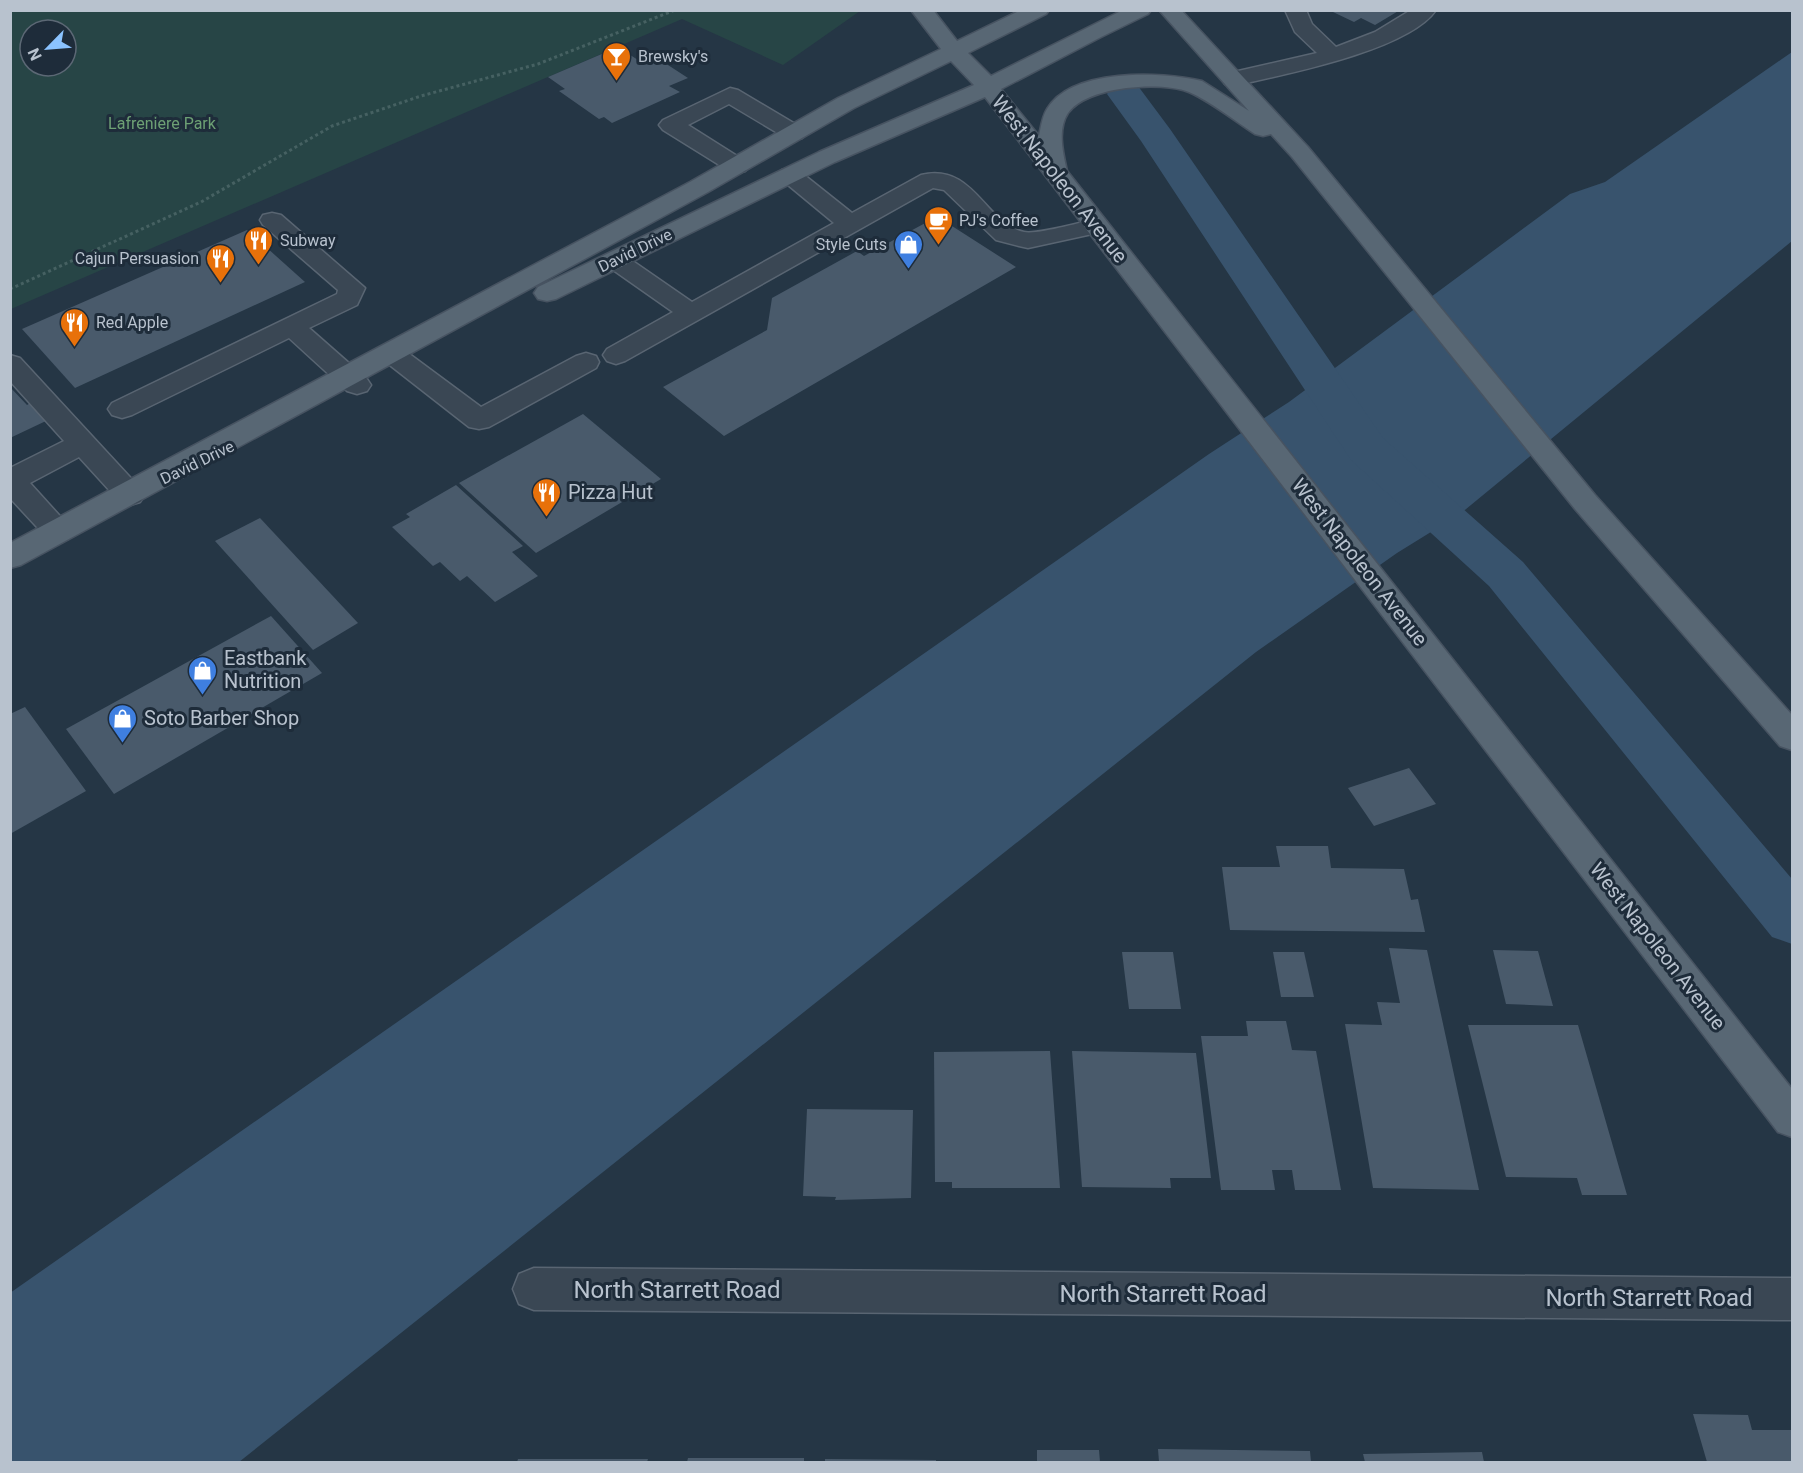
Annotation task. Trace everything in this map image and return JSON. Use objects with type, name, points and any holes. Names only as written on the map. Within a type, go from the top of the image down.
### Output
[{"type":"main road","name":"West Napoleon Avenue","points":[[921,10],[954,51],[987,86],[1055,172],[1792,1119]]},
{"type":"main road","name":"David Drive","points":[[10,557],[397,358],[846,104],[1039,10]]},
{"type":"main road","name":"David Drive","points":[[397,358],[615,260],[790,175],[974,94],[1093,32],[1141,10]]},
{"type":"main road","points":[[1169,10],[1300,152],[1585,502],[1792,737]]},
{"type":"main road","points":[[1055,172],[1049,141],[1057,111],[1081,91],[1111,83],[1147,80],[1194,86],[1300,152]]},
{"type":"street","points":[[1295,10],[1303,27],[1331,55]]},
{"type":"street","points":[[1233,79],[1331,55],[1373,41],[1426,10]]},
{"type":"street","points":[[737,166],[671,125],[730,95],[794,133]]},
{"type":"street","points":[[790,175],[850,224]]},
{"type":"street","points":[[616,355],[929,180],[952,184],[1005,235],[1028,241],[1097,226]]},
{"type":"street","points":[[122,409],[348,300],[352,288],[272,220]]},
{"type":"street","points":[[615,260],[692,313]]},
{"type":"street","points":[[292,327],[352,381]]},
{"type":"street","points":[[397,358],[478,420],[586,362]]},
{"type":"street","points":[[10,364],[130,495]]},
{"type":"street","points":[[58,532],[11,479],[83,444]]},
{"type":"street","name":"North Starrett Road","points":[[534,1288],[1792,1299]]},
{"type":"path","points":[[10,289],[63,267],[201,202],[332,126],[421,96],[538,64],[675,10]]},
{"type":"green space","name":"Lafreniere Park","points":[[11,10],[860,10],[783,65],[682,19],[11,309]]},
{"type":"water","points":[[1792,52],[1792,241],[1460,514],[1397,553],[1256,652],[239,1462],[11,1462],[10,1293],[1209,454],[1289,402],[1570,194],[1605,182]]},
{"type":"building","points":[[1336,10],[1400,10],[1375,25],[1361,18],[1354,22],[1333,12]]},
{"type":"building","name":"Brewsky's","points":[[618,47],[638,60],[651,54],[688,78],[669,86],[680,92],[612,123],[604,117],[599,119],[559,91],[565,89],[548,77]]},
{"type":"building","points":[[929,221],[944,230],[952,226],[1016,267],[724,436],[663,387],[767,330],[772,298],[857,251],[864,256]]},
{"type":"building","points":[[247,230],[305,282],[75,388],[22,329]]},
{"type":"building","points":[[10,387],[27,405],[32,402],[48,420],[10,438]]},
{"type":"building","name":"Pizza Hut","points":[[583,414],[661,479],[536,553],[459,483]]},
{"type":"building","points":[[456,485],[523,546],[512,552],[538,576],[495,602],[467,576],[460,581],[440,562],[433,566],[392,527],[410,517],[406,514]]},
{"type":"building","points":[[260,518],[358,623],[313,650],[215,541]]},
{"type":"building","points":[[271,616],[322,673],[114,794],[66,729]]},
{"type":"building","points":[[25,707],[86,791],[10,834],[10,714]]},
{"type":"building","points":[[1409,768],[1436,804],[1374,826],[1348,788]]},
{"type":"building","points":[[1276,846],[1328,846],[1331,868],[1404,869],[1411,900],[1418,899],[1425,932],[1230,930],[1222,867],[1280,867]]},
{"type":"building","points":[[1389,948],[1427,950],[1479,1190],[1373,1188],[1345,1024],[1382,1025],[1377,1002],[1400,1003]]},
{"type":"building","points":[[1493,950],[1538,951],[1553,1006],[1506,1004]]},
{"type":"building","points":[[1122,952],[1173,952],[1181,1009],[1129,1009]]},
{"type":"building","points":[[1273,952],[1304,952],[1314,997],[1281,997]]},
{"type":"building","points":[[1246,1021],[1286,1021],[1292,1050],[1316,1051],[1341,1190],[1295,1190],[1292,1170],[1272,1170],[1275,1190],[1221,1190],[1201,1036],[1248,1036]]},
{"type":"building","points":[[1468,1025],[1578,1025],[1627,1195],[1582,1195],[1577,1178],[1506,1177]]},
{"type":"building","points":[[1050,1051],[1060,1188],[952,1188],[952,1182],[935,1182],[934,1052]]},
{"type":"building","points":[[1072,1051],[1196,1053],[1211,1178],[1170,1178],[1171,1188],[1082,1187]]},
{"type":"building","points":[[807,1109],[913,1110],[911,1198],[835,1200],[836,1197],[803,1196]]},
{"type":"building","points":[[1693,1414],[1748,1415],[1752,1430],[1792,1430],[1792,1462],[1707,1462]]},
{"type":"building","points":[[1158,1449],[1310,1451],[1311,1462],[1159,1462]]},
{"type":"building","points":[[1037,1450],[1099,1450],[1100,1462],[1037,1462]]},
{"type":"building","points":[[1482,1452],[1484,1462],[1365,1462],[1363,1454]]},
{"type":"building","points":[[688,1458],[804,1458],[804,1462],[687,1462]]},
{"type":"building","points":[[518,1459],[648,1459],[647,1462],[517,1462]]},
{"type":"building","points":[[825,1459],[936,1460],[936,1462],[825,1462]]},
{"type":"waterway","points":[[1125,94],[1157,137],[1367,449],[1506,574],[1792,920]]},
{"type":"place","name":"Brewsky's","points":[[617,82]]},
{"type":"place","name":"PJ's Coffee","points":[[938,246]]},
{"type":"place","name":"Subway","points":[[259,266]]},
{"type":"place","name":"Style Cuts","points":[[908,270]]},
{"type":"place","name":"Cajun Persuasion","points":[[220,284]]},
{"type":"place","name":"Red Apple","points":[[75,348]]},
{"type":"place","name":"Pizza Hut","points":[[547,518]]},
{"type":"place","name":"Eastbank Nutrition","points":[[203,696]]},
{"type":"place","name":"Soto Barber Shop","points":[[123,744]]}]
